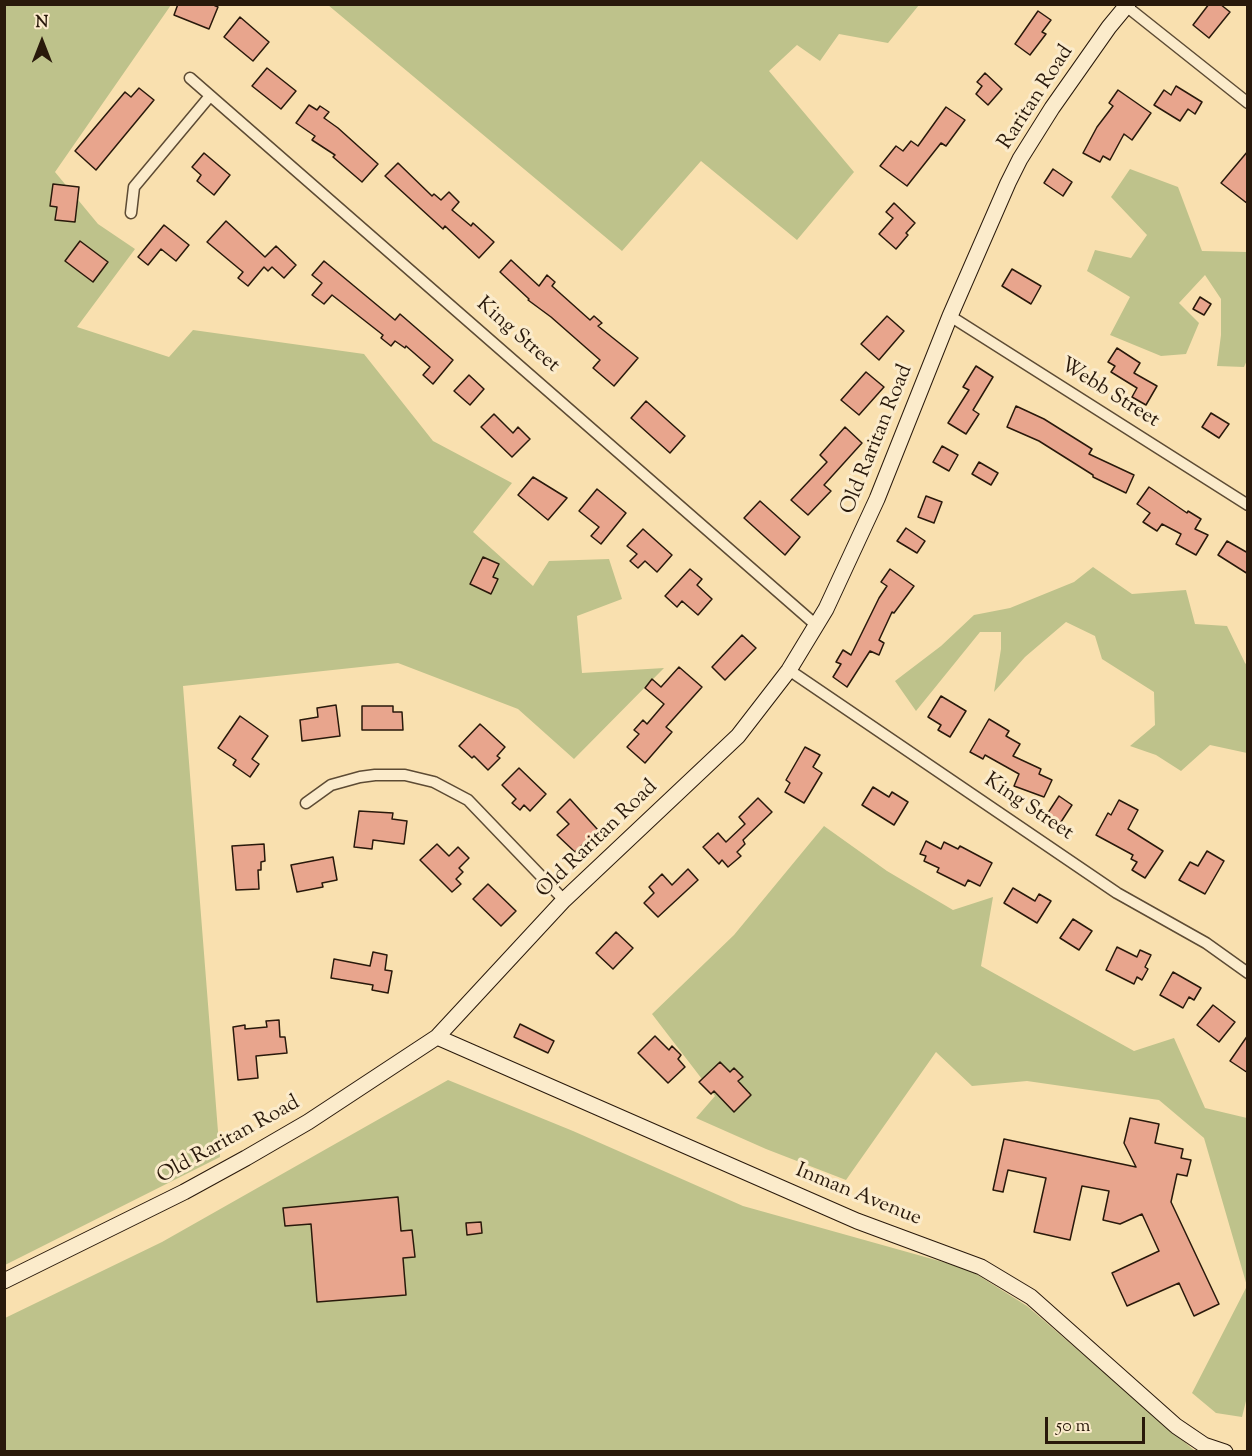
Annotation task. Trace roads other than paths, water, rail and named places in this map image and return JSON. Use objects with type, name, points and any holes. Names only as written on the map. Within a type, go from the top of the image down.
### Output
[{"type":"main road","name":"Raritan Road","points":[[991,220],[1033,137],[1109,27],[1127,5]]},
{"type":"main road","name":"Old Raritan Road","points":[[4,1281],[184,1192],[246,1158],[308,1122],[437,1037],[564,900],[738,736],[789,670],[816,625],[877,500],[991,220]]},
{"type":"main road","name":"Inman Avenue","points":[[437,1037],[857,1221],[981,1267],[1031,1297],[1176,1426],[1204,1445],[1225,1452]]},
{"type":"street","points":[[1127,5],[1248,103]]},
{"type":"street","name":"King Street","points":[[190,78],[816,625]]},
{"type":"street","points":[[131,213],[134,187],[210,96]]},
{"type":"street","name":"Webb Street","points":[[950,316],[1248,505]]},
{"type":"street","name":"King Street","points":[[789,670],[1118,892],[1208,944],[1248,973]]},
{"type":"street","points":[[306,803],[331,785],[360,777],[397,775],[434,782],[468,800],[564,900]]}]
